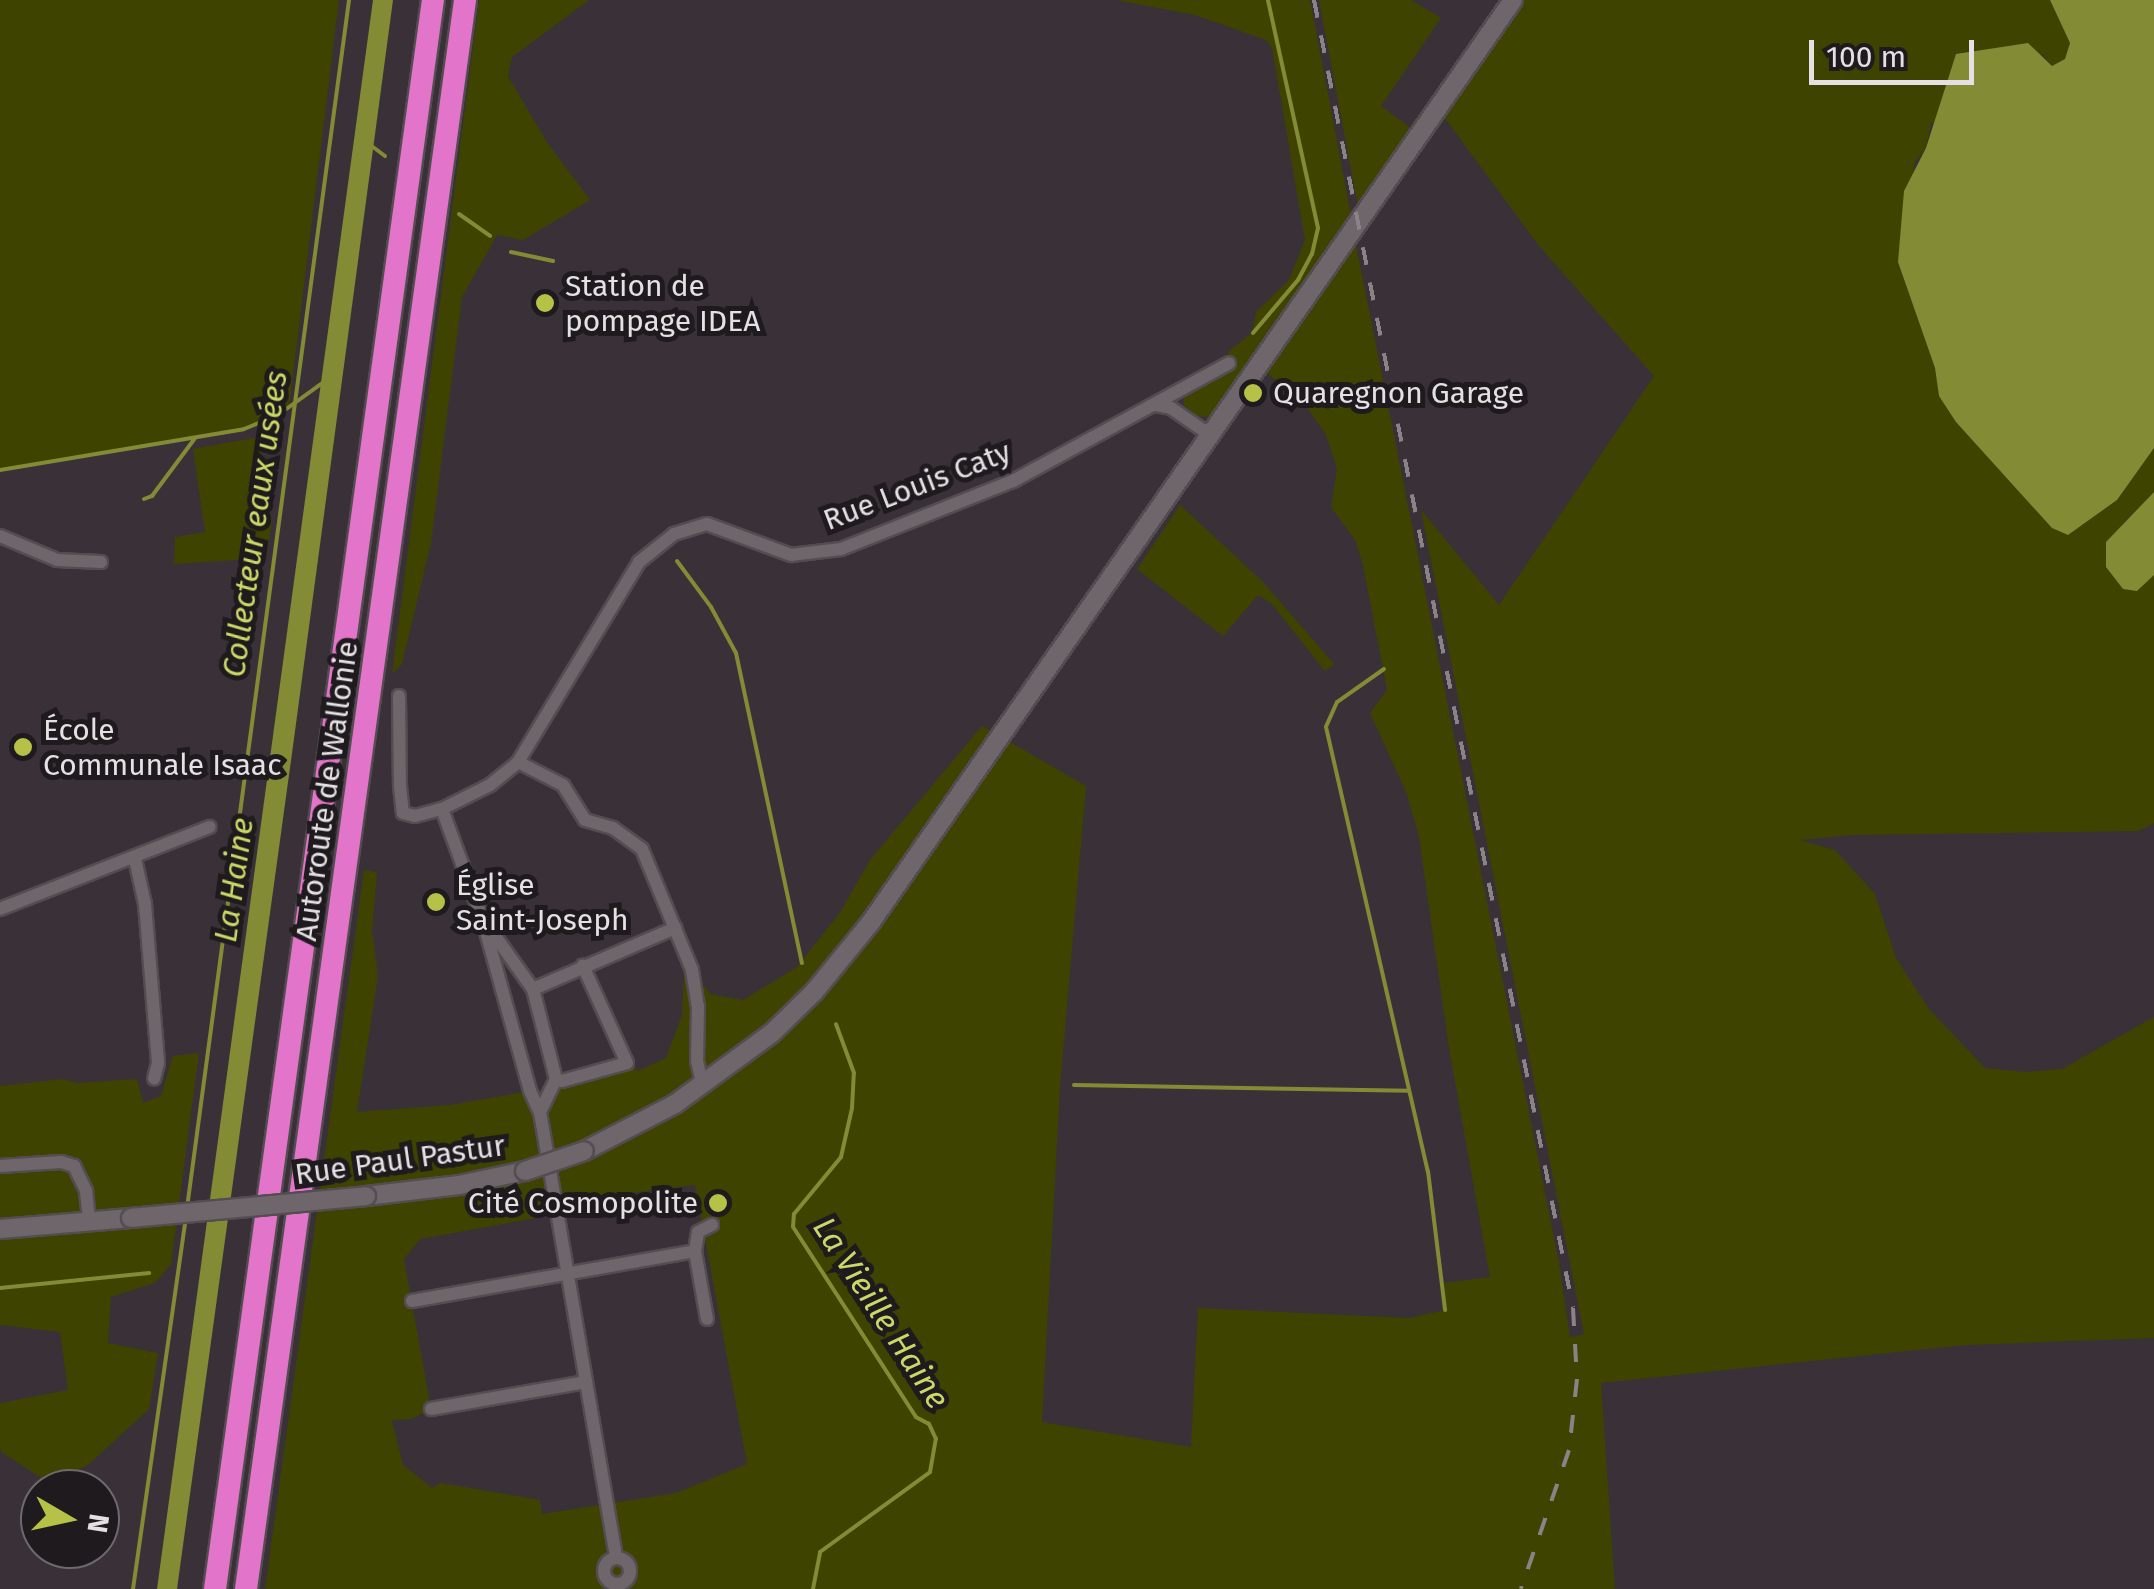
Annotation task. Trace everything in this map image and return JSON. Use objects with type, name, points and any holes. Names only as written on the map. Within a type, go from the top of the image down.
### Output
[{"type":"highway","name":"Autoroute de Wallonie","points":[[215,1589],[433,0]]},
{"type":"highway","name":"Autoroute de Wallonie","points":[[246,1589],[465,0]]},
{"type":"main road","points":[[1210,435],[1513,0]]},
{"type":"main road","name":"Rue Paul Pastur","points":[[0,1230],[366,1196],[525,1171],[584,1151],[645,1122],[703,1086],[772,1033],[814,992],[870,922],[1210,435]]},
{"type":"street","name":"Rue Louis Caty","points":[[399,696],[403,812],[415,816],[442,809],[490,786],[518,762],[639,562],[674,534],[706,524],[791,555],[841,549],[1013,481],[1228,362]]},
{"type":"street","points":[[1153,406],[1171,408],[1210,435]]},
{"type":"street","points":[[0,536],[58,560],[101,562]]},
{"type":"street","points":[[518,762],[562,784],[585,820],[612,828],[642,849],[695,988],[696,1061],[703,1086]]},
{"type":"street","points":[[442,809],[483,920],[530,1091],[540,1112],[616,1558]]},
{"type":"street","points":[[0,910],[209,828]]},
{"type":"street","points":[[135,859],[147,922],[158,1064],[154,1078]]},
{"type":"street","points":[[483,920],[532,989],[559,1080]]},
{"type":"street","points":[[532,989],[675,928]]},
{"type":"street","points":[[540,1112],[559,1080],[628,1063],[583,966]]},
{"type":"street","points":[[0,1166],[61,1162],[74,1166],[86,1191],[89,1221]]},
{"type":"street","points":[[707,1319],[695,1251],[698,1232],[712,1225]]},
{"type":"street","points":[[412,1301],[695,1251]]},
{"type":"street","points":[[431,1410],[586,1382]]},
{"type":"shaded area","points":[[0,0],[339,0],[289,407],[278,415],[243,429],[0,470]]},
{"type":"shaded area","points":[[373,0],[393,0],[293,746],[177,1589],[157,1589]]},
{"type":"shaded area","points":[[479,0],[589,0],[512,57],[508,76],[546,141],[590,200],[523,240],[497,235],[462,297],[431,543],[402,664],[392,674]]},
{"type":"shaded area","points":[[1116,0],[1310,0],[1352,220],[1210,417],[1196,416],[1184,405],[1183,394],[1232,364],[1228,352],[1252,333],[1256,312],[1289,280],[1305,240],[1272,48],[1266,40],[1195,15]]},
{"type":"shaded area","points":[[1319,0],[1411,0],[1441,18],[1381,106],[1416,132],[1359,212]]},
{"type":"shaded area","points":[[1523,0],[2050,0],[2070,43],[2065,59],[2052,66],[2042,54],[1931,124],[1926,148],[1915,162],[1898,262],[1935,368],[1939,396],[2068,535],[2117,500],[2154,448],[2154,492],[2122,525],[2145,581],[2154,575],[2154,823],[2138,831],[1852,835],[1800,840],[1835,850],[1875,894],[1896,958],[1929,1009],[1985,1068],[2026,1072],[2062,1069],[2154,1017],[2154,1338],[1965,1345],[1601,1383],[1615,1589],[265,1589],[364,870],[377,872],[372,930],[378,976],[357,1112],[450,1105],[530,1091],[541,1112],[561,1089],[629,1064],[638,1071],[666,1058],[682,1015],[684,973],[692,970],[710,994],[743,1000],[797,967],[841,911],[870,860],[982,726],[1086,786],[1060,1087],[1042,1422],[1191,1447],[1198,1308],[1409,1318],[1445,1310],[1444,1283],[1490,1277],[1449,1048],[1419,837],[1407,794],[1370,713],[1387,690],[1363,565],[1355,540],[1331,507],[1337,469],[1326,435],[1309,410],[1264,370],[1355,240],[1559,1263],[1570,1337],[1584,1334],[1421,510],[1499,605],[1654,376],[1539,246],[1444,117]],"holes":[[[695,1185],[747,1464],[676,1493],[542,1514],[540,1500],[441,1483],[432,1488],[403,1465],[392,1420],[411,1419],[431,1409],[404,1259],[420,1239],[558,1214],[623,1194]]]},
{"type":"shaded area","points":[[2050,0],[2154,0],[2154,448],[2117,500],[2068,535],[2052,528],[1956,422],[1939,396],[1935,368],[1898,262],[1904,191],[1926,148],[1956,54],[2028,43],[2052,66],[2065,59],[2070,43]]},
{"type":"shaded area","points":[[259,437],[272,521],[266,558],[174,564],[175,537],[205,532],[193,449]]},
{"type":"shaded area","points":[[2154,492],[2154,575],[2137,591],[2123,589],[2106,567],[2106,542]]},
{"type":"shaded area","points":[[1180,505],[1263,582],[1334,664],[1325,671],[1271,603],[1258,595],[1223,636],[1137,569]]},
{"type":"shaded area","points":[[199,1053],[171,1264],[155,1283],[111,1297],[108,1343],[158,1353],[149,1409],[88,1465],[80,1469],[28,1469],[1,1452],[0,1403],[68,1390],[60,1332],[0,1325],[0,1086],[63,1079],[78,1083],[137,1079],[143,1103],[161,1096],[173,1056]]},
{"type":"waterway","name":"Collecteur eaux usées","points":[[187,1208],[349,0]]},
{"type":"waterway","points":[[1253,333],[1298,280],[1312,254],[1318,228],[1268,0]]},
{"type":"waterway","points":[[373,147],[385,156]]},
{"type":"waterway","points":[[459,214],[490,236]]},
{"type":"waterway","points":[[511,252],[553,261]]},
{"type":"waterway","points":[[0,470],[244,429],[278,415],[324,382]]},
{"type":"waterway","points":[[144,499],[152,496],[195,438]]},
{"type":"waterway","points":[[677,561],[711,607],[736,653],[802,963]]},
{"type":"waterway","points":[[1384,669],[1337,702],[1326,727],[1428,1171],[1445,1310]]},
{"type":"waterway","name":"La Vieille Haine","points":[[813,1589],[820,1552],[930,1472],[936,1439],[929,1424],[916,1417],[793,1227],[794,1214],[841,1157],[852,1108],[854,1073],[836,1024]]},
{"type":"waterway","points":[[1074,1085],[1409,1091]]},
{"type":"waterway","name":"Collecteur eaux usées","points":[[133,1589],[186,1217]]},
{"type":"waterway","points":[[0,1288],[149,1273]]},
{"type":"railway","points":[[1314,0],[1573,1308],[1577,1379],[1569,1450],[1521,1589]]},
{"type":"place","name":"Station de pompage IDEA","points":[[545,303]]},
{"type":"place","name":"Quaregnon Garage","points":[[1253,393]]},
{"type":"place","name":"École Communale Isaac","points":[[23,747]]},
{"type":"place","name":"Église Saint-Joseph","points":[[436,902]]},
{"type":"place","name":"Cité Cosmopolite","points":[[718,1203]]},
{"type":"water label","name":"La Haine","points":[[234,880]]}]
